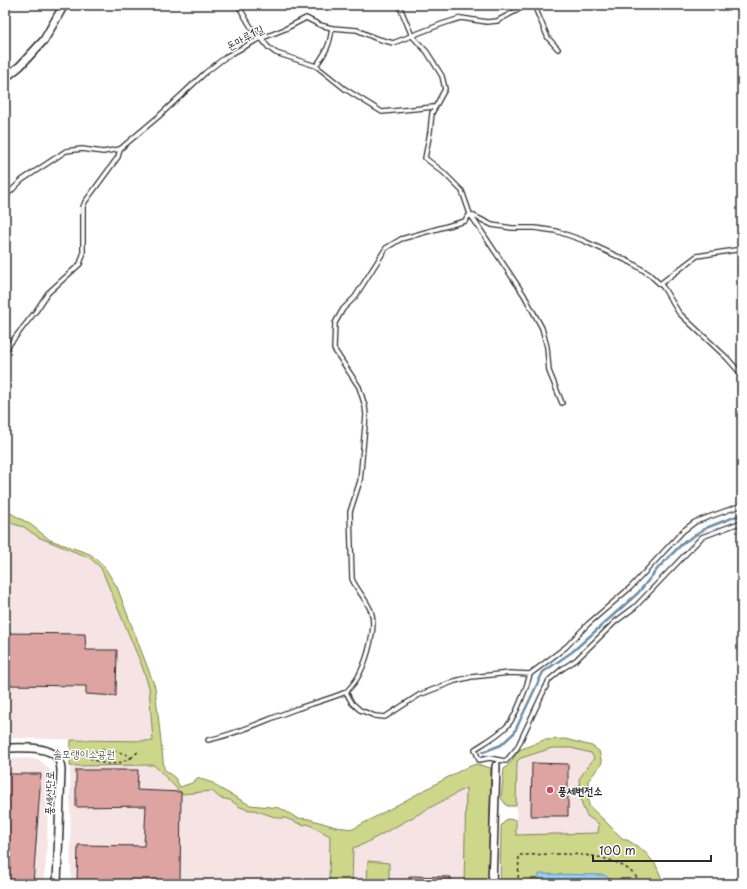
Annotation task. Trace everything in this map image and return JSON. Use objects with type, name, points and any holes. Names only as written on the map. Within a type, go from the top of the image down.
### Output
[{"type":"street","points":[[5,78],[20,66],[44,40],[64,5]]},
{"type":"street","name":"풍세산단로","points":[[5,748],[36,748],[47,750],[55,755],[60,761],[61,770],[57,884]]},
{"type":"street","points":[[492,884],[498,763]]},
{"type":"lane","points":[[238,5],[255,34],[276,53],[316,66],[345,88],[382,112],[434,108]]},
{"type":"lane","points":[[399,5],[412,36],[427,52],[442,76],[445,89],[432,112],[425,158],[462,191],[470,214],[524,295],[542,328],[547,347],[549,371],[562,403]]},
{"type":"lane","name":"돈마루1길","points":[[120,149],[158,117],[205,73],[227,56],[261,38],[306,18],[320,25],[332,28],[357,30],[375,38],[393,43],[461,18],[487,22],[497,21],[527,5]]},
{"type":"lane","points":[[534,5],[548,38],[558,49]]},
{"type":"lane","points":[[316,66],[327,51],[332,28]]},
{"type":"lane","points":[[5,197],[22,180],[66,151],[82,149],[103,152],[120,149],[118,157],[85,202],[83,214],[82,256],[80,264],[48,293],[5,352]]},
{"type":"lane","points":[[470,214],[492,225],[556,231],[582,240],[632,263],[649,274],[663,287],[679,314],[742,375]]},
{"type":"lane","points":[[208,740],[228,736],[296,709],[346,692],[359,675],[368,652],[373,623],[371,612],[352,579],[350,512],[360,481],[366,414],[359,387],[334,349],[336,323],[343,309],[355,297],[386,248],[401,238],[465,221],[470,214]]},
{"type":"lane","points":[[660,284],[697,256],[742,249]]},
{"type":"lane","points":[[742,505],[695,522],[683,531],[631,588],[588,624],[566,648],[530,674],[523,696],[508,724],[492,738],[475,749],[478,760],[490,758],[498,763],[506,761],[517,748],[552,676],[576,660],[616,622],[635,607],[702,537],[742,522]]},
{"type":"lane","points":[[346,692],[352,703],[360,710],[375,716],[385,717],[419,695],[455,681],[471,677],[510,672],[530,674]]},
{"type":"path","points":[[72,756],[85,755],[101,750],[126,754],[131,758]]},
{"type":"path","points":[[85,755],[92,760],[105,764],[122,763],[131,758],[140,750]]},
{"type":"path","points":[[518,884],[519,855],[582,855],[602,858],[625,867],[639,880],[641,884]]},
{"type":"shaded area","points":[[5,518],[13,524],[24,527],[38,537],[90,558],[101,568],[142,666],[149,687],[153,741],[5,738]]},
{"type":"shaded area","points":[[552,748],[571,748],[592,753],[594,758],[579,779],[582,805],[587,816],[599,824],[598,833],[516,835],[517,760]]},
{"type":"shaded area","points":[[5,758],[39,759],[50,770],[46,862],[43,884],[5,884]]},
{"type":"shaded area","points":[[154,765],[182,794],[212,791],[220,798],[230,800],[240,807],[278,818],[285,818],[293,822],[308,824],[330,836],[329,884],[71,884],[70,766]]},
{"type":"shaded area","points":[[466,788],[464,884],[352,884],[353,848],[364,844]]},
{"type":"green space","name":"솔모랭이소공원","points":[[5,510],[30,524],[50,540],[90,554],[105,568],[117,587],[155,687],[164,769],[175,778],[180,787],[192,783],[197,778],[213,783],[219,788],[250,805],[280,808],[297,818],[309,819],[336,827],[353,829],[465,768],[476,764],[491,768],[488,884],[464,884],[466,788],[364,844],[353,848],[352,884],[329,884],[330,836],[308,824],[303,825],[285,818],[278,818],[240,807],[230,800],[220,798],[212,791],[182,794],[154,765],[70,766],[71,740],[153,741],[149,687],[142,666],[101,568],[90,558],[38,537],[24,527],[13,524],[5,518]]},
{"type":"green space","points":[[565,739],[592,746],[599,751],[602,763],[588,781],[589,806],[622,838],[643,850],[656,865],[664,884],[500,884],[501,826],[507,819],[516,820],[516,835],[598,833],[599,824],[587,816],[582,805],[579,779],[594,758],[591,753],[571,748],[552,748],[521,758],[517,761],[516,806],[507,806],[501,798],[504,769],[519,750],[544,740]]},
{"type":"green space","points":[[368,861],[389,863],[389,884],[367,884]]},
{"type":"water","points":[[539,874],[604,875],[617,884],[539,884]]},
{"type":"building","points":[[5,633],[85,634],[86,650],[117,650],[116,696],[86,694],[86,686],[5,685]]},
{"type":"building","name":"풍세변전소","points":[[532,763],[568,764],[568,816],[531,816]]},
{"type":"building","points":[[76,770],[138,770],[137,790],[181,792],[180,884],[77,883],[78,845],[144,846],[146,806],[76,807]]},
{"type":"building","points":[[5,774],[41,774],[33,884],[5,884]]},
{"type":"building","points":[[409,876],[451,877],[451,884],[409,884]]},
{"type":"waterway","points":[[483,752],[501,745],[514,733],[543,672],[572,652],[638,593],[659,567],[683,543],[706,528],[742,514]]},
{"type":"place","name":"풍세변전소","points":[[550,790]]}]
